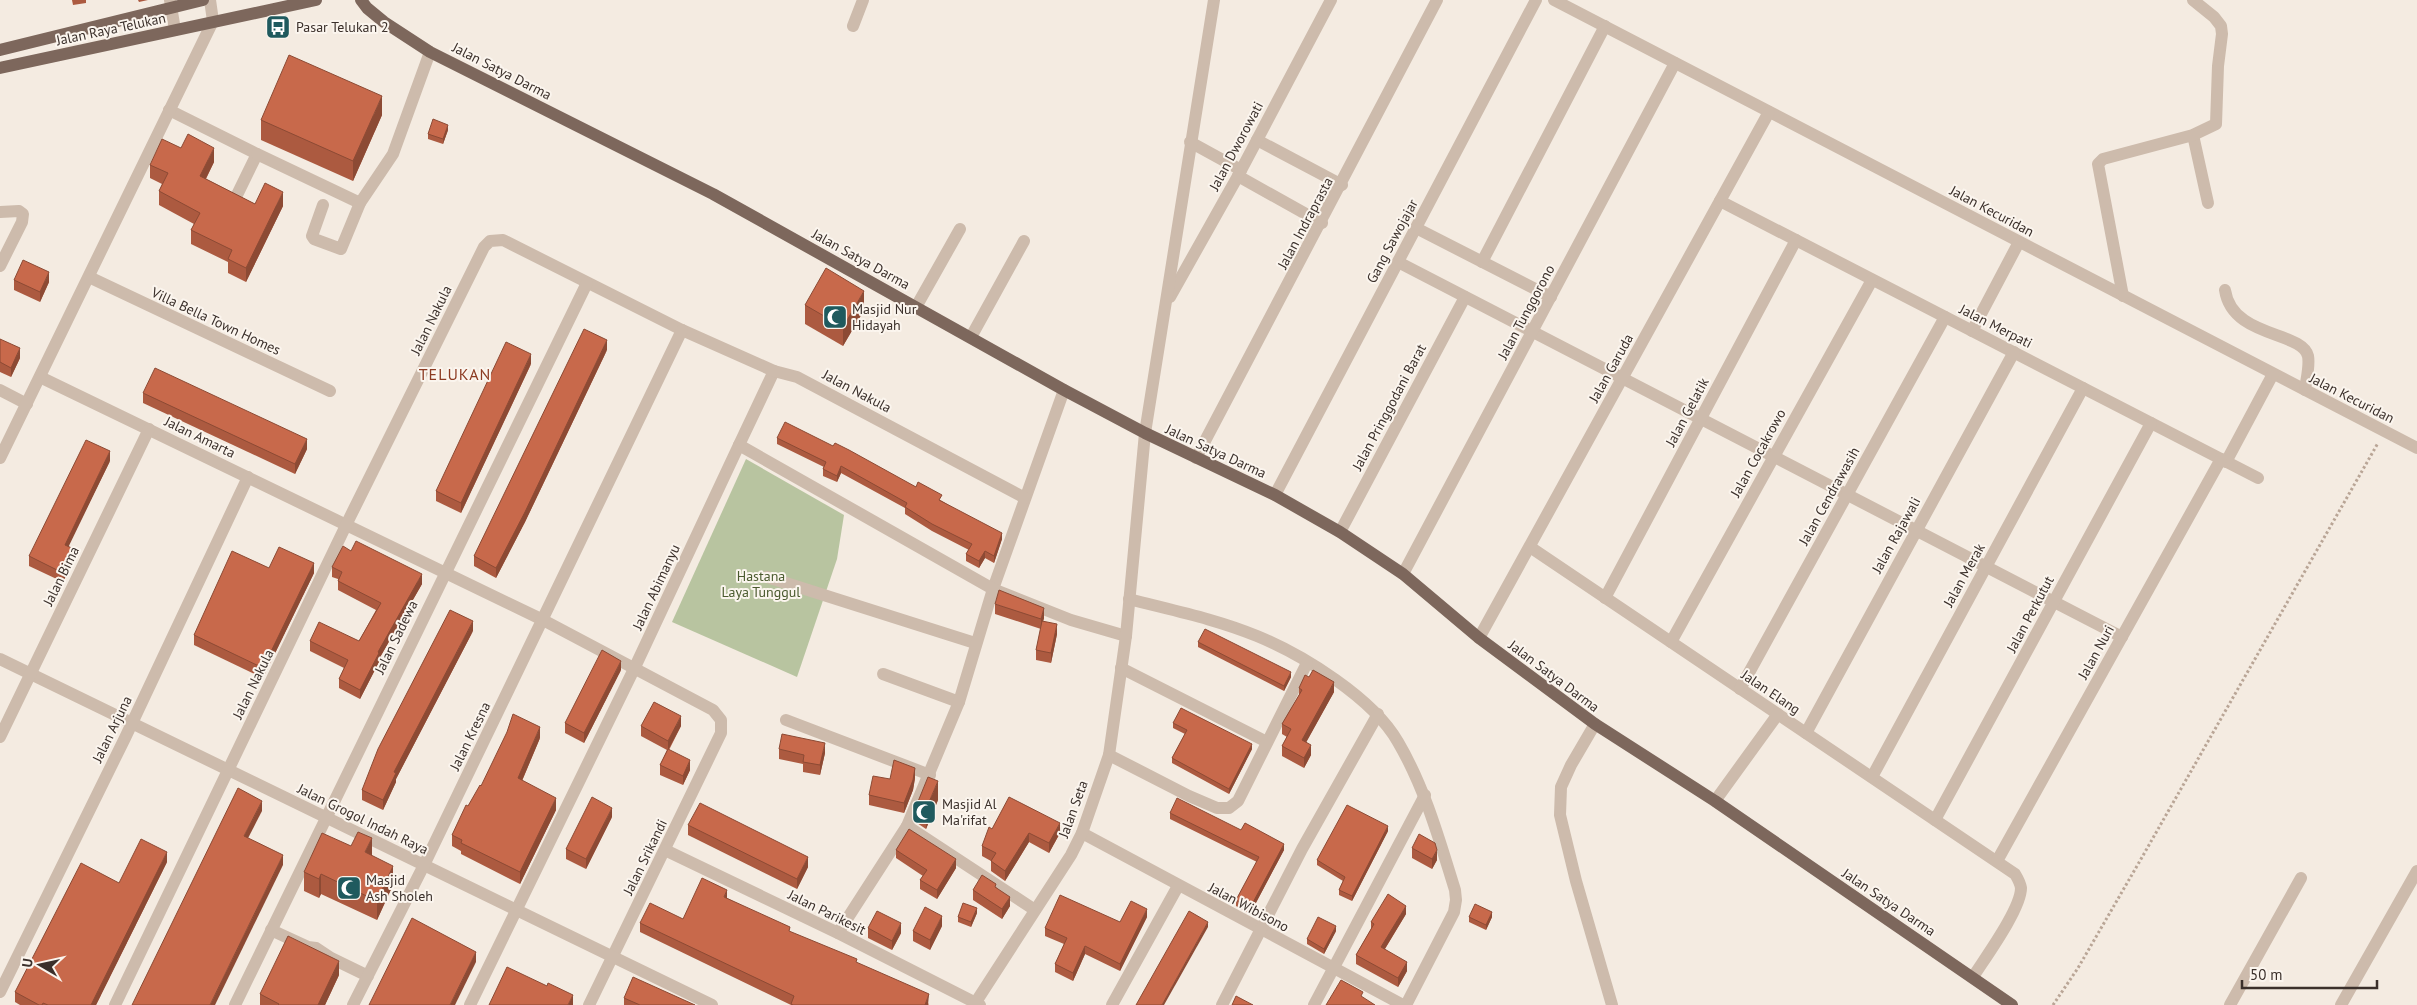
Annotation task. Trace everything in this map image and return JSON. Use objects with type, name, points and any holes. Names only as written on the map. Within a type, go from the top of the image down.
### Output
[{"type":"main road","name":"Jalan Raya Telukan","points":[[0,50],[171,4],[203,0]]},
{"type":"main road","name":"Jalan Raya Telukan","points":[[0,68],[316,0]]},
{"type":"main road","name":"Jalan Satya Darma","points":[[361,0],[366,8],[384,22],[430,52],[713,194],[1064,390],[1145,433],[1275,495],[1340,532],[1403,574],[1479,638],[1595,724],[1716,801],[2012,1005]]},
{"type":"street","points":[[0,458],[213,21],[210,0]]},
{"type":"street","points":[[853,26],[863,0]]},
{"type":"street","name":"Jalan Seta","points":[[976,1004],[1071,855],[1082,833],[1109,755],[1126,636],[1145,433],[1214,0]]},
{"type":"street","name":"Jalan Dworowati","points":[[1166,304],[1257,140],[1331,0]]},
{"type":"street","name":"Jalan Indraprasta","points":[[1196,458],[1342,185],[1437,0]]},
{"type":"street","name":"Gang Sawojajar","points":[[1275,495],[1536,0]]},
{"type":"street","name":"Jalan Kecuridan","points":[[1554,0],[2417,448]]},
{"type":"street","points":[[2123,296],[2098,164],[2102,159],[2193,135],[2216,124],[2221,26],[2214,17],[2193,0]]},
{"type":"street","points":[[171,4],[175,30]]},
{"type":"street","points":[[1482,262],[1605,26]]},
{"type":"street","points":[[323,205],[312,236],[314,239],[341,249],[360,203],[393,154],[430,52]]},
{"type":"street","name":"Jalan Tunggorono","points":[[1403,574],[1675,63]]},
{"type":"street","points":[[169,110],[360,203]]},
{"type":"street","name":"Jalan Garuda","points":[[1479,638],[1769,112]]},
{"type":"street","points":[[2193,135],[2208,203]]},
{"type":"street","points":[[1257,140],[1342,185]]},
{"type":"street","points":[[1190,142],[1322,222]]},
{"type":"street","points":[[235,199],[257,154]]},
{"type":"street","name":"Jalan Merpati","points":[[1720,201],[2258,478]]},
{"type":"street","points":[[0,212],[19,210],[23,214],[22,222],[0,266]]},
{"type":"street","points":[[916,307],[960,228]]},
{"type":"street","points":[[1416,228],[1551,297]]},
{"type":"street","name":"Jalan Nakula","points":[[115,1005],[346,525],[484,247],[490,241],[503,240],[682,330],[774,372],[786,373],[810,383],[1025,498]]},
{"type":"street","name":"Jalan Gelatik","points":[[1605,598],[1796,240]]},
{"type":"street","points":[[971,338],[1024,241]]},
{"type":"street","points":[[1972,331],[2019,242]]},
{"type":"street","points":[[1398,262],[2122,637]]},
{"type":"street","name":"Villa Bella Town Homes","points":[[88,277],[330,392]]},
{"type":"street","name":"Jalan Cocakrowo","points":[[1671,642],[1872,280]]},
{"type":"street","name":"Jalan Sadewa","points":[[235,1005],[587,283]]},
{"type":"street","points":[[2225,290],[2230,306],[2241,319],[2275,336],[2296,342],[2305,349],[2308,357],[2305,390]]},
{"type":"street","name":"Jalan Pringgodani Barat","points":[[1340,532],[1465,296]]},
{"type":"street","name":"Jalan Cendrawasih","points":[[1740,689],[1945,317]]},
{"type":"street","name":"Jalan Kresna","points":[[353,1005],[424,865],[682,330]]},
{"type":"street","name":"Jalan Rajawali","points":[[1806,733],[2014,352]]},
{"type":"street","name":"Jalan Abimanyu","points":[[470,1005],[635,667],[774,372]]},
{"type":"street","name":"Jalan Nuri","points":[[1996,861],[2273,374]]},
{"type":"street","name":"Jalan Amarta","points":[[40,377],[543,620],[635,667],[713,710],[721,720]]},
{"type":"street","name":"Jalan Merak","points":[[1872,777],[2084,388]]},
{"type":"street","points":[[0,390],[27,404]]},
{"type":"street","points":[[838,933],[907,826],[930,775],[958,702],[993,589],[1064,390]]},
{"type":"street","name":"Jalan Perkutut","points":[[1935,820],[2151,423]]},
{"type":"street","name":"Jalan Bima","points":[[0,737],[148,429]]},
{"type":"street","points":[[739,444],[993,589],[1071,620],[1126,636]]},
{"type":"street","name":"Jalan Arjuna","points":[[0,992],[132,724],[248,477]]},
{"type":"street","name":"Jalan Elang","points":[[1530,547],[2015,874],[2020,882],[2020,897],[2012,914],[1973,977]]},
{"type":"street","points":[[767,577],[975,643]]},
{"type":"street","points":[[1129,599],[1257,636],[1307,663],[1357,696],[1378,714],[1397,740],[1424,795],[1455,890],[1456,900],[1454,912],[1404,1005]]},
{"type":"street","name":"Jalan Grogol Indah Raya","points":[[0,659],[712,1005]]},
{"type":"street","points":[[1109,755],[1189,796],[1217,808],[1229,808],[1238,801],[1307,663]]},
{"type":"street","points":[[1121,668],[1267,742]]},
{"type":"street","points":[[883,674],[958,702]]},
{"type":"street","points":[[1222,1005],[1302,849],[1378,714]]},
{"type":"street","points":[[1716,801],[1778,714]]},
{"type":"street","name":"Jalan Srikandi","points":[[589,1005],[721,733],[721,720]]},
{"type":"street","points":[[786,720],[930,775]]},
{"type":"street","points":[[1595,724],[1570,765],[1561,787],[1560,815],[1576,881],[1612,1005]]},
{"type":"street","points":[[1314,1005],[1424,795]]},
{"type":"street","points":[[907,826],[1035,910]]},
{"type":"street","name":"Jalan Wibisono","points":[[1082,833],[1260,930],[1404,1005]]},
{"type":"street","name":"Jalan Parikesit","points":[[665,850],[838,933],[976,1004]]},
{"type":"street","points":[[2341,1005],[2417,871]]},
{"type":"street","points":[[2230,1005],[2300,878]]},
{"type":"street","points":[[1112,1005],[1178,886]]},
{"type":"street","points":[[271,930],[308,947],[316,948],[331,958],[368,976]]},
{"type":"path","points":[[2053,1005],[2131,876],[2384,432]]},
{"type":"green space","name":"Hastana Laya Tunggul","points":[[746,459],[844,515],[837,559],[797,677],[672,622]]},
{"type":"building","points":[[289,55],[382,96],[353,161],[261,120]]},
{"type":"building","points":[[433,119],[448,125],[443,139],[428,134]]},
{"type":"building","points":[[188,134],[214,148],[200,176],[255,204],[265,183],[283,192],[246,268],[228,259],[232,250],[191,230],[200,213],[159,191],[168,173],[150,165],[162,139],[181,148]]},
{"type":"building","points":[[23,260],[49,272],[40,292],[14,280]]},
{"type":"building","points":[[826,268],[864,291],[843,327],[805,305]]},
{"type":"building","points":[[584,329],[607,340],[525,512],[496,568],[474,556]]},
{"type":"building","points":[[0,339],[20,348],[11,368],[0,362]]},
{"type":"building","points":[[506,342],[531,354],[461,503],[436,491]]},
{"type":"building","points":[[155,368],[307,439],[295,464],[143,393]]},
{"type":"building","points":[[785,422],[833,446],[835,443],[916,487],[918,482],[942,495],[939,500],[1002,533],[994,556],[985,551],[979,561],[966,554],[972,544],[932,524],[905,507],[907,503],[841,466],[837,476],[823,469],[826,462],[777,438]]},
{"type":"building","points":[[86,440],[110,451],[65,545],[74,549],[63,573],[29,556]]},
{"type":"building","points":[[356,541],[422,574],[378,652],[360,690],[339,679],[348,660],[310,641],[319,622],[359,641],[381,603],[338,581],[342,572],[332,567],[343,546],[351,551]]},
{"type":"building","points":[[279,547],[314,563],[263,668],[194,635],[232,551],[269,568]]},
{"type":"building","points":[[999,590],[1044,608],[1041,619],[995,604]]},
{"type":"building","points":[[450,610],[473,621],[394,772],[396,773],[383,800],[362,790],[378,749]]},
{"type":"building","points":[[1042,621],[1057,624],[1051,653],[1036,650]]},
{"type":"building","points":[[1205,629],[1291,672],[1284,686],[1198,642]]},
{"type":"building","points":[[602,650],[621,661],[584,733],[565,723]]},
{"type":"building","points":[[1313,670],[1334,682],[1302,740],[1311,745],[1304,758],[1282,746],[1291,729],[1282,724],[1302,690],[1299,688],[1305,675],[1309,677]]},
{"type":"building","points":[[654,702],[681,716],[668,741],[641,726]]},
{"type":"building","points":[[1181,708],[1252,744],[1229,789],[1172,758],[1187,730],[1173,723]]},
{"type":"building","points":[[513,714],[540,727],[518,778],[556,798],[520,872],[461,843],[462,840],[452,835],[466,805],[468,806],[481,786],[507,732]]},
{"type":"building","points":[[782,734],[825,743],[820,765],[803,762],[804,755],[779,749]]},
{"type":"building","points":[[668,749],[690,760],[683,776],[660,765]]},
{"type":"building","points":[[894,760],[915,768],[913,780],[904,803],[869,795],[873,776],[890,779]]},
{"type":"building","points":[[928,777],[938,781],[926,809],[917,804]]},
{"type":"building","points":[[238,788],[262,801],[244,836],[283,855],[210,1005],[132,1005]]},
{"type":"building","points":[[592,797],[612,808],[586,859],[566,849]]},
{"type":"building","points":[[1009,797],[1060,823],[1049,843],[1029,833],[1005,871],[991,861],[996,853],[982,846],[989,827],[992,829]]},
{"type":"building","points":[[1177,798],[1241,830],[1245,823],[1284,844],[1250,908],[1236,900],[1259,857],[1170,813]]},
{"type":"building","points":[[700,803],[808,857],[797,879],[688,825]]},
{"type":"building","points":[[1347,805],[1388,826],[1352,896],[1339,890],[1345,877],[1317,860]]},
{"type":"building","points":[[909,829],[956,859],[937,890],[920,880],[927,870],[896,850]]},
{"type":"building","points":[[358,832],[372,838],[365,852],[393,866],[377,901],[321,874],[319,879],[304,872],[322,833],[351,846]]},
{"type":"building","points":[[1419,834],[1435,843],[1437,850],[1432,859],[1412,848]]},
{"type":"building","points":[[141,839],[167,852],[91,1005],[48,1005],[43,1003],[39,1005],[15,992],[81,863],[119,883]]},
{"type":"building","points":[[982,875],[996,884],[995,887],[1010,897],[1002,909],[973,890]]},
{"type":"building","points":[[702,878],[727,890],[724,897],[790,927],[789,931],[857,959],[856,962],[929,994],[925,1005],[793,1005],[791,1004],[794,996],[640,923],[650,903],[683,919]]},
{"type":"building","points":[[1388,894],[1406,906],[1381,947],[1407,962],[1398,978],[1356,955],[1374,924],[1371,922]]},
{"type":"building","points":[[1060,895],[1120,922],[1131,901],[1147,909],[1120,964],[1085,946],[1073,973],[1055,964],[1067,938],[1045,928]]},
{"type":"building","points":[[963,903],[977,908],[971,922],[958,917]]},
{"type":"building","points":[[1475,904],[1492,912],[1486,925],[1469,917]]},
{"type":"building","points":[[925,907],[942,916],[930,940],[913,931]]},
{"type":"building","points":[[877,911],[901,923],[892,941],[868,928]]},
{"type":"building","points":[[1189,911],[1208,922],[1162,1005],[1136,1005]]},
{"type":"building","points":[[1318,917],[1336,926],[1324,949],[1307,939]]},
{"type":"building","points":[[412,918],[476,952],[450,1005],[369,1005]]},
{"type":"building","points":[[288,936],[339,961],[318,1005],[278,1005],[260,994]]},
{"type":"building","points":[[507,967],[547,986],[548,983],[573,995],[568,1005],[489,1005]]},
{"type":"building","points":[[633,977],[695,1005],[640,1005],[624,998]]},
{"type":"building","points":[[1341,980],[1363,992],[1361,996],[1375,1005],[1326,1005]]},
{"type":"building","points":[[1236,996],[1253,1005],[1232,1005]]},
{"type":"place","name":"Pasar Telukan 2","points":[[278,27]]},
{"type":"place","name":"Masjid Nur Hidayah","points":[[835,317]]},
{"type":"place","name":"Masjid Al Ma'rifat","points":[[924,812]]},
{"type":"place","name":"Masjid Ash Sholeh","points":[[349,888]]},
{"type":"district","name":"TELUKAN","points":[[455,374]]}]
